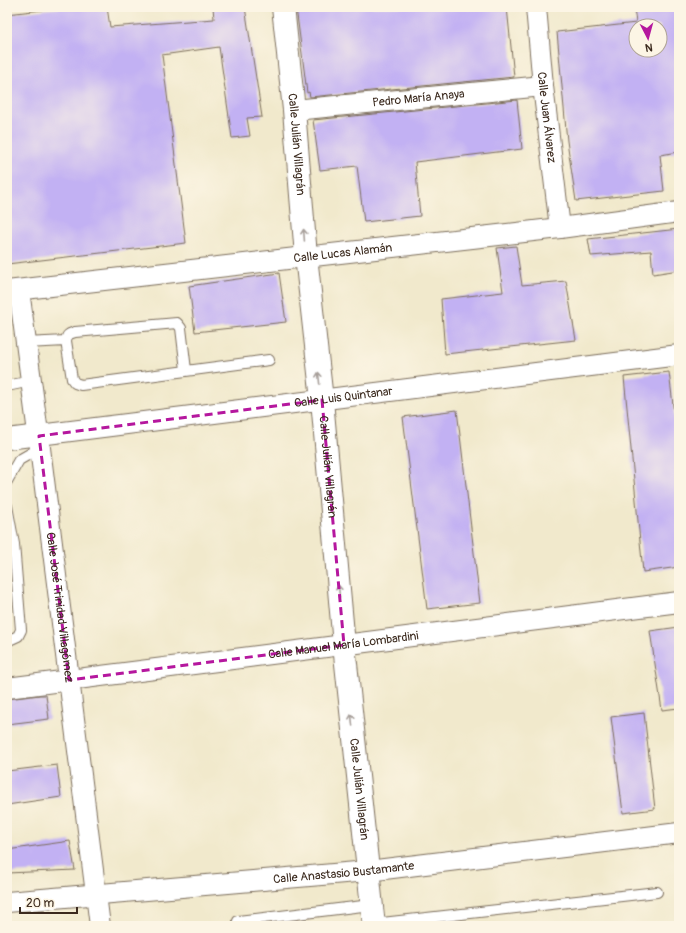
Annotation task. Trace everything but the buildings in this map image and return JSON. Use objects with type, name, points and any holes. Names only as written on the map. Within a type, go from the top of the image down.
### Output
[{"type":"street","name":"Calle Julián Villagrán","points":[[283,7],[294,110],[306,256],[322,400],[344,645],[373,918]]},
{"type":"street","name":"Calle Juan Álvarez","points":[[536,7],[543,86],[560,228]]},
{"type":"street","name":"Pedro María Anaya","points":[[294,110],[543,86]]},
{"type":"street","name":"Calle Lucas Alamán","points":[[13,290],[560,228],[679,212]]},
{"type":"street","name":"Calle José Trinidad Villagómez","points":[[13,290],[26,343],[100,926]]},
{"type":"street","name":"Calle Luis Quintanar","points":[[7,439],[39,442],[322,400],[679,355]]},
{"type":"street","name":"Calle Manuel María Lombardini","points":[[7,688],[679,602]]},
{"type":"street","name":"Calle Anastasio Bustamante","points":[[7,902],[368,870],[679,833]]},
{"type":"lane","points":[[186,370],[181,328],[177,323],[75,332],[67,336],[66,341],[72,379],[75,383],[81,385],[269,360]]},
{"type":"lane","points":[[26,343],[66,341]]},
{"type":"lane","points":[[7,386],[30,380]]},
{"type":"lane","points":[[7,481],[19,460],[39,442]]},
{"type":"lane","points":[[7,506],[11,545],[12,583],[20,630],[18,636],[7,641]]},
{"type":"lane","points":[[238,921],[373,918],[657,892]]},
{"type":"highlighted area","points":[[322,400],[344,645],[69,680],[39,436]]}]
